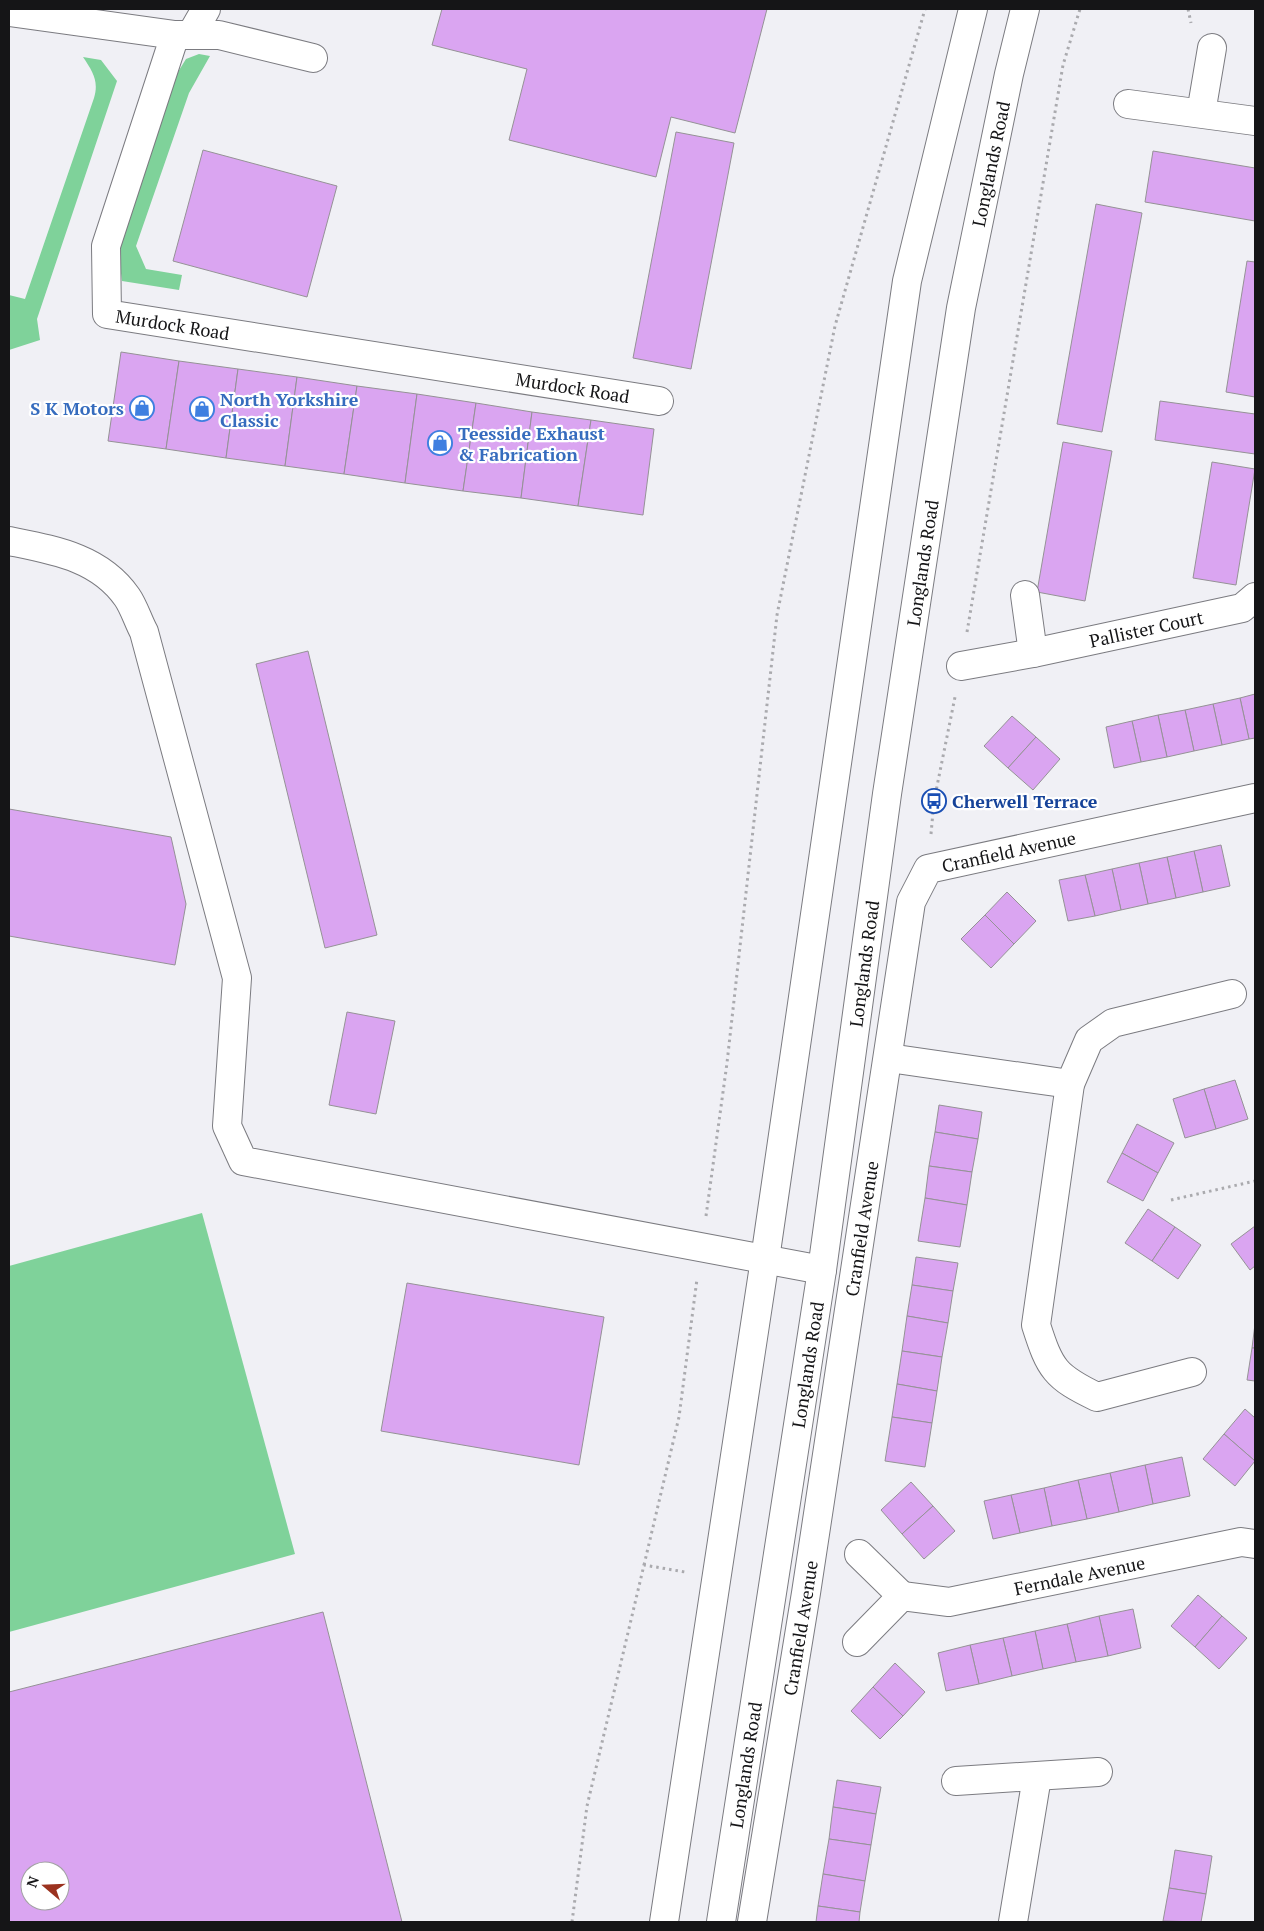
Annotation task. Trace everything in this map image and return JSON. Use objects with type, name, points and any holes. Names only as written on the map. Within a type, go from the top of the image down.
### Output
[{"type":"street","points":[[183,35],[206,9]]},
{"type":"street","points":[[664,1922],[765,1259],[907,281],[973,9]]},
{"type":"street","name":"Longlands Road","points":[[721,1922],[822,1270],[887,794],[961,308],[1009,74],[1025,9]]},
{"type":"street","points":[[9,12],[183,35],[219,35],[313,58]]},
{"type":"street","name":"Murdock Road","points":[[183,35],[106,246],[107,314],[659,401]]},
{"type":"street","points":[[1201,112],[1212,48]]},
{"type":"street","points":[[1128,104],[1255,120]]},
{"type":"street","points":[[9,541],[58,551],[96,567],[126,597],[144,632],[237,978],[227,1126],[243,1161],[822,1270]]},
{"type":"street","points":[[1025,595],[1033,653]]},
{"type":"street","name":"Pallister Court","points":[[961,666],[1033,653],[1242,608],[1255,596]]},
{"type":"street","name":"Cranfield Avenue","points":[[752,1922],[889,1058],[911,902],[928,869],[1255,798]]},
{"type":"street","points":[[1192,1372],[1097,1397],[1067,1382],[1046,1357],[1036,1325],[1070,1084],[1089,1040],[1113,1023],[1232,994]]},
{"type":"street","points":[[889,1058],[1070,1084]]},
{"type":"street","name":"Ferndale Avenue","points":[[902,1596],[949,1602],[1241,1542],[1255,1544]]},
{"type":"street","points":[[857,1642],[902,1596],[859,1554]]},
{"type":"street","points":[[956,1781],[1098,1772]]},
{"type":"street","points":[[1013,1922],[1037,1777]]},
{"type":"path","points":[[644,1565],[679,1417],[727,1063],[777,615],[835,326],[924,9]]},
{"type":"path","points":[[928,869],[934,801],[961,666],[1063,65],[1080,9]]},
{"type":"path","points":[[1171,1200],[1255,1181]]},
{"type":"green space","points":[[199,54],[210,56],[189,93],[136,246],[146,269],[182,275],[179,290],[122,281],[118,250],[173,80],[186,59]]},
{"type":"green space","points":[[83,57],[101,60],[117,81],[37,319],[40,340],[9,350],[9,295],[25,299],[94,98],[96,87],[94,77]]},
{"type":"green space","points":[[202,1213],[295,1554],[9,1632],[9,1266]]},
{"type":"building","points":[[442,9],[767,9],[735,133],[671,117],[656,177],[509,140],[527,69],[432,45]]},
{"type":"building","points":[[676,132],[734,143],[691,369],[633,358]]},
{"type":"building","points":[[203,150],[337,186],[307,297],[173,261]]},
{"type":"building","points":[[1153,151],[1255,168],[1255,221],[1145,202]]},
{"type":"building","points":[[1096,204],[1142,213],[1102,432],[1057,424]]},
{"type":"building","points":[[1247,261],[1255,262],[1255,397],[1226,392]]},
{"type":"building","name":"S K Motors","points":[[121,352],[179,361],[166,449],[108,441]]},
{"type":"building","name":"North Yorkshire Classic","points":[[179,361],[238,369],[226,458],[166,449]]},
{"type":"building","points":[[238,369],[297,377],[285,466],[226,458]]},
{"type":"building","points":[[297,377],[357,386],[344,474],[285,466]]},
{"type":"building","points":[[357,386],[417,394],[405,483],[344,474]]},
{"type":"building","name":"Teesside Exhaust & Fabrication","points":[[417,394],[476,403],[463,491],[405,483]]},
{"type":"building","points":[[1160,401],[1255,414],[1255,454],[1155,440]]},
{"type":"building","points":[[476,403],[532,412],[521,498],[463,491]]},
{"type":"building","points":[[532,412],[591,420],[578,506],[521,498]]},
{"type":"building","points":[[591,420],[654,429],[643,515],[578,506]]},
{"type":"building","points":[[1063,442],[1112,451],[1085,601],[1037,592]]},
{"type":"building","points":[[1212,462],[1255,469],[1236,585],[1193,578]]},
{"type":"building","points":[[308,651],[377,935],[325,948],[256,664]]},
{"type":"building","points":[[1255,694],[1255,738],[1249,739],[1240,698]]},
{"type":"building","points":[[1240,698],[1249,739],[1222,745],[1213,704]]},
{"type":"building","points":[[1213,704],[1222,745],[1194,751],[1185,710]]},
{"type":"building","points":[[1185,710],[1194,751],[1167,757],[1158,715]]},
{"type":"building","points":[[1158,715],[1167,757],[1141,762],[1132,721]]},
{"type":"building","points":[[1012,716],[1036,737],[1008,768],[984,746]]},
{"type":"building","points":[[1132,721],[1141,762],[1114,768],[1106,727]]},
{"type":"building","points":[[1036,737],[1060,759],[1033,790],[1008,768]]},
{"type":"building","points":[[9,809],[171,837],[186,904],[175,965],[9,936]]},
{"type":"building","points":[[1221,845],[1230,886],[1203,892],[1194,851]]},
{"type":"building","points":[[1194,851],[1203,892],[1176,898],[1167,857]]},
{"type":"building","points":[[1167,857],[1176,898],[1148,904],[1139,863]]},
{"type":"building","points":[[1139,863],[1148,904],[1121,910],[1112,869]]},
{"type":"building","points":[[1112,869],[1121,910],[1095,916],[1085,875]]},
{"type":"building","points":[[1085,875],[1095,916],[1068,921],[1059,880]]},
{"type":"building","points":[[1007,892],[1036,921],[1014,944],[985,915]]},
{"type":"building","points":[[985,915],[1014,944],[991,968],[961,939]]},
{"type":"building","points":[[347,1012],[395,1021],[376,1114],[329,1105]]},
{"type":"building","points":[[1235,1080],[1248,1119],[1216,1129],[1204,1089]]},
{"type":"building","points":[[1204,1089],[1216,1129],[1185,1138],[1173,1099]]},
{"type":"building","points":[[939,1105],[982,1112],[978,1139],[935,1132]]},
{"type":"building","points":[[1137,1124],[1174,1143],[1158,1173],[1122,1153]]},
{"type":"building","points":[[935,1132],[978,1139],[972,1172],[929,1166]]},
{"type":"building","points":[[1122,1153],[1158,1173],[1143,1201],[1107,1182]]},
{"type":"building","points":[[929,1166],[972,1172],[967,1205],[925,1198]]},
{"type":"building","points":[[925,1198],[967,1205],[960,1247],[918,1241]]},
{"type":"building","points":[[1148,1209],[1175,1227],[1152,1261],[1125,1243]]},
{"type":"building","points":[[1255,1226],[1255,1266],[1250,1270],[1231,1244]]},
{"type":"building","points":[[1175,1227],[1201,1245],[1178,1279],[1152,1261]]},
{"type":"building","points":[[916,1257],[958,1263],[953,1291],[912,1285]]},
{"type":"building","points":[[407,1283],[604,1317],[579,1465],[381,1431]]},
{"type":"building","points":[[912,1285],[953,1291],[948,1323],[907,1316]]},
{"type":"building","points":[[907,1316],[948,1323],[942,1357],[902,1351]]},
{"type":"building","points":[[1255,1324],[1255,1348],[1252,1348]]},
{"type":"building","points":[[1252,1348],[1255,1348],[1255,1381],[1247,1380]]},
{"type":"building","points":[[902,1351],[942,1357],[937,1391],[897,1384]]},
{"type":"building","points":[[897,1384],[937,1391],[932,1423],[892,1417]]},
{"type":"building","points":[[1245,1409],[1255,1418],[1255,1461],[1224,1434]]},
{"type":"building","points":[[892,1417],[932,1423],[925,1467],[885,1461]]},
{"type":"building","points":[[1224,1434],[1255,1461],[1235,1486],[1203,1459]]},
{"type":"building","points":[[1182,1457],[1190,1496],[1153,1504],[1145,1465]]},
{"type":"building","points":[[1145,1465],[1153,1504],[1119,1512],[1110,1473]]},
{"type":"building","points":[[1110,1473],[1119,1512],[1087,1519],[1078,1480]]},
{"type":"building","points":[[1078,1480],[1087,1519],[1052,1526],[1044,1488]]},
{"type":"building","points":[[911,1482],[933,1506],[902,1534],[881,1510]]},
{"type":"building","points":[[1044,1488],[1052,1526],[1020,1533],[1011,1495]]},
{"type":"building","points":[[1011,1495],[1020,1533],[993,1539],[984,1501]]},
{"type":"building","points":[[933,1506],[955,1531],[924,1559],[902,1534]]},
{"type":"building","points":[[1198,1595],[1222,1616],[1195,1647],[1171,1626]]},
{"type":"building","points":[[1133,1609],[1141,1648],[1108,1656],[1099,1616]]},
{"type":"building","points":[[323,1612],[402,1922],[9,1922],[9,1692]]},
{"type":"building","points":[[1099,1616],[1108,1656],[1076,1662],[1067,1624]]},
{"type":"building","points":[[1222,1616],[1247,1638],[1219,1669],[1195,1647]]},
{"type":"building","points":[[1067,1624],[1076,1662],[1043,1669],[1035,1631]]},
{"type":"building","points":[[1035,1631],[1043,1669],[1012,1676],[1003,1638]]},
{"type":"building","points":[[1003,1638],[1012,1676],[979,1684],[970,1645]]},
{"type":"building","points":[[970,1645],[979,1684],[946,1691],[938,1653]]},
{"type":"building","points":[[895,1663],[925,1692],[903,1716],[873,1687]]},
{"type":"building","points":[[873,1687],[903,1716],[880,1739],[851,1711]]},
{"type":"building","points":[[837,1780],[881,1787],[876,1814],[833,1807]]},
{"type":"building","points":[[833,1807],[876,1814],[871,1845],[829,1839]]},
{"type":"building","points":[[829,1839],[871,1845],[865,1881],[823,1874]]},
{"type":"building","points":[[1175,1850],[1212,1856],[1206,1894],[1169,1888]]},
{"type":"building","points":[[823,1874],[865,1881],[860,1912],[818,1906]]},
{"type":"building","points":[[1169,1888],[1206,1894],[1201,1922],[1163,1921]]},
{"type":"building","points":[[818,1906],[860,1912],[859,1922],[816,1922]]},
{"type":"place","name":"S K Motors","points":[[142,408]]},
{"type":"place","name":"North Yorkshire Classic","points":[[202,409]]},
{"type":"place","name":"Teesside Exhaust & Fabrication","points":[[440,443]]},
{"type":"place","name":"Cherwell Terrace","points":[[934,801]]}]
